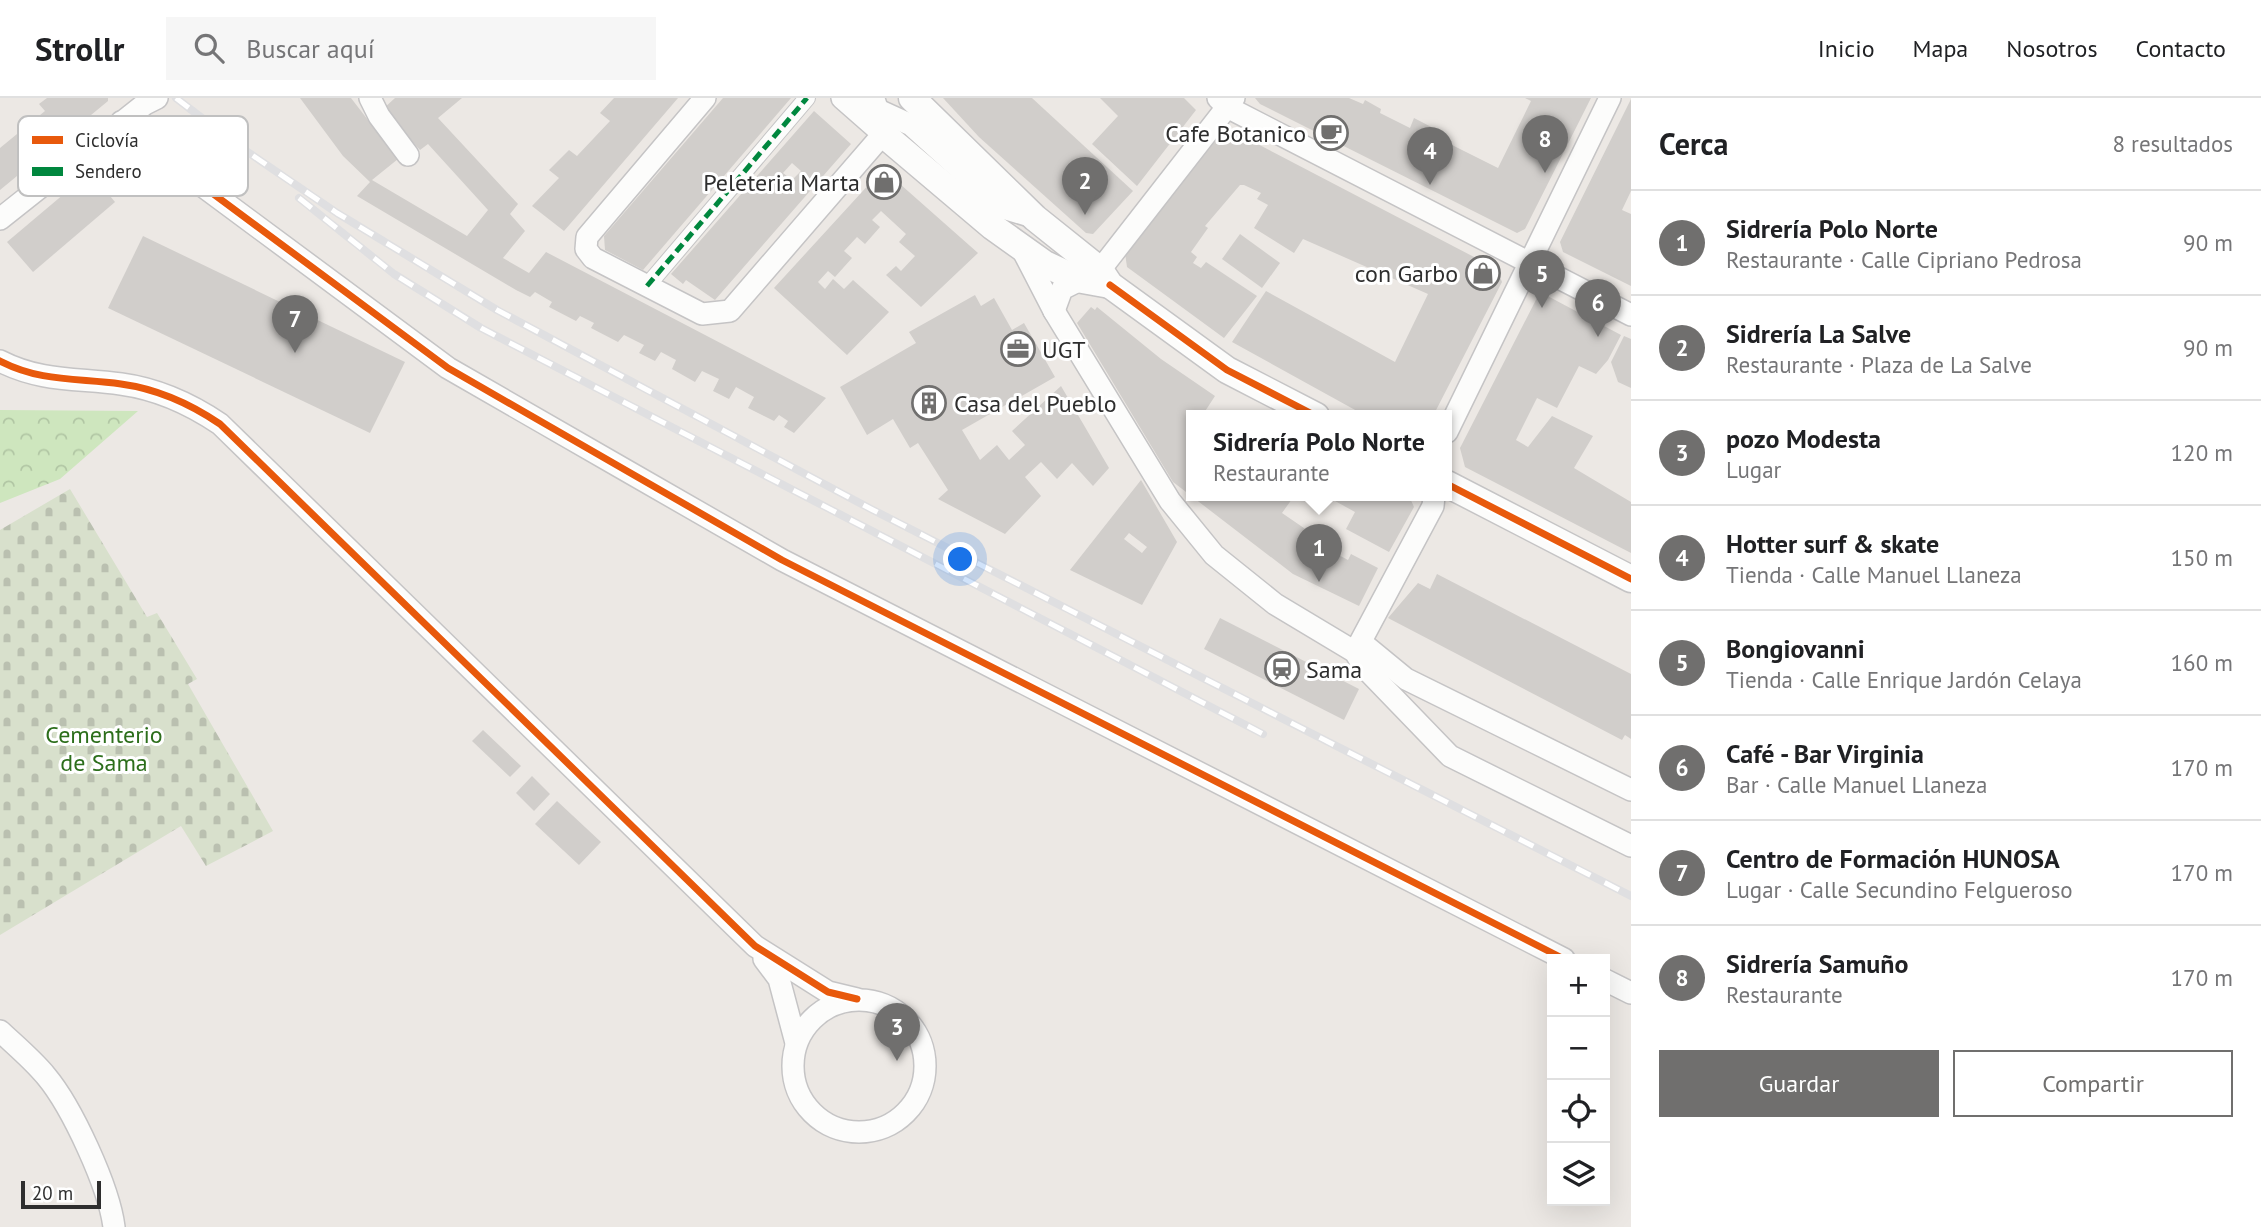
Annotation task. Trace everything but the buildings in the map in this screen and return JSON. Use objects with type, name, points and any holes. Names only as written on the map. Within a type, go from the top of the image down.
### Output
[{"type":"street","points":[[705,98],[587,237],[586,249],[593,258],[702,314],[730,311],[883,134]]},
{"type":"street","points":[[647,286],[807,98]]},
{"type":"street","points":[[842,98],[1022,249],[1096,278]]},
{"type":"street","points":[[849,98],[872,102],[911,125],[1003,208],[1035,218]]},
{"type":"street","points":[[912,98],[1096,278],[1227,370],[1304,410]]},
{"type":"street","points":[[1452,422],[1610,98]]},
{"type":"street","points":[[372,99],[379,116],[408,155]]},
{"type":"street","points":[[128,116],[147,100]]},
{"type":"street","points":[[1054,311],[1062,289],[1096,278],[1226,101],[1631,315]]},
{"type":"street","points":[[872,102],[883,134]]},
{"type":"street","points":[[0,219],[29,196]]},
{"type":"street","points":[[216,196],[448,368],[782,560],[1554,954]]},
{"type":"street","points":[[1022,249],[1054,311],[1170,501],[1214,555],[1275,604],[1358,647],[1406,679],[1631,790]]},
{"type":"street","points":[[0,361],[26,374],[122,384],[153,391],[189,403],[220,424],[755,946],[779,979],[796,1043]]},
{"type":"street","points":[[1452,487],[1631,579]]},
{"type":"street","points":[[1434,501],[1358,647],[1364,667],[1450,756],[1631,846]]},
{"type":"street","points":[[1422,728],[1417,714],[1419,702],[1442,696]]},
{"type":"street","points":[[755,946],[828,992],[883,1004],[905,1018],[920,1039],[926,1064],[921,1090],[907,1112],[886,1127],[861,1133],[835,1128],[813,1115],[798,1094],[792,1068],[796,1043],[810,1021],[831,1005],[857,999]]},
{"type":"street","points":[[1610,982],[1631,993]]},
{"type":"street","points":[[0,1031],[46,1076],[65,1104],[93,1163],[114,1227]]},
{"type":"green space","points":[[0,410],[138,411],[60,479],[0,503]]},
{"type":"green space","name":"Cementerio de Sama","points":[[70,489],[147,617],[157,613],[197,679],[188,684],[273,831],[206,866],[181,826],[0,935],[0,530]]},
{"type":"railway","points":[[176,98],[199,116]]},
{"type":"railway","points":[[248,152],[337,213],[497,310],[871,509],[1631,896]]},
{"type":"railway","points":[[299,198],[394,274],[481,328],[1263,734]]},
{"type":"marked path","points":[[647,286],[807,98]]},
{"type":"cycle path","points":[[216,196],[448,368],[782,560],[1554,954]]},
{"type":"cycle path","points":[[1110,285],[1227,370],[1304,410]]},
{"type":"cycle path","points":[[0,361],[45,376],[148,389],[185,403],[220,424],[755,946],[828,992],[857,999]]},
{"type":"cycle path","points":[[1452,487],[1631,579]]},
{"type":"place","name":"Cafe Botanico","points":[[1331,133]]},
{"type":"place","name":"Sidrería Samuño","points":[[1545,173]]},
{"type":"place","name":"Peleteria Marta","points":[[884,182]]},
{"type":"place","name":"Hotter surf & skate","points":[[1430,185]]},
{"type":"place","name":"Sidrería La Salve","points":[[1085,215]]},
{"type":"place","name":"con Garbo","points":[[1483,273]]},
{"type":"place","name":"Bongiovanni","points":[[1542,308]]},
{"type":"place","name":"Café - Bar Virginia","points":[[1598,337]]},
{"type":"place","name":"UGT","points":[[1018,349]]},
{"type":"place","name":"Centro de Formación HUNOSA","points":[[295,353]]},
{"type":"place","name":"Casa del Pueblo","points":[[929,403]]},
{"type":"place","name":"Sidrería Polo Norte","points":[[1319,582]]},
{"type":"place","name":"Sama","points":[[1282,669]]},
{"type":"place","name":"pozo Modesta","points":[[897,1061]]}]
